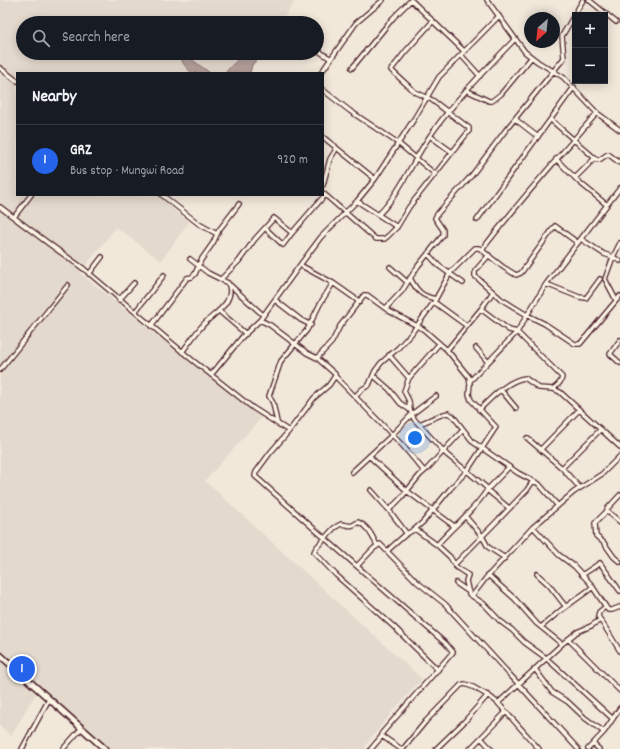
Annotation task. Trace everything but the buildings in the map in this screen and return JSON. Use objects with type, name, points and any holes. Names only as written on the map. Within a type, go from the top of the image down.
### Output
[{"type":"main road","points":[[0,656],[102,749]]},
{"type":"main road","points":[[0,656],[105,749]]},
{"type":"street","points":[[322,72],[356,22],[382,0]]},
{"type":"street","points":[[352,68],[393,18],[411,0],[464,51]]},
{"type":"street","points":[[487,0],[515,40],[531,58],[563,77],[597,113],[620,129]]},
{"type":"street","points":[[386,308],[402,291],[410,278],[443,235],[443,230],[435,218],[438,212],[472,175],[565,56],[562,39],[564,31],[583,0]]},
{"type":"street","points":[[589,0],[616,22]]},
{"type":"street","points":[[211,375],[260,320],[321,237],[346,213],[375,179],[439,77],[499,16]]},
{"type":"street","points":[[324,194],[376,239],[384,239],[396,227],[470,129],[427,97],[415,92],[391,70],[433,21]]},
{"type":"street","points":[[379,214],[401,185],[416,157],[448,112],[466,90],[515,40]]},
{"type":"street","points":[[324,54],[331,59]]},
{"type":"street","points":[[461,55],[480,76]]},
{"type":"street","points":[[466,90],[492,101],[501,94],[531,58]]},
{"type":"street","points":[[0,68],[16,80]]},
{"type":"street","points":[[477,220],[574,87]]},
{"type":"street","points":[[324,91],[350,111],[398,143],[435,174]]},
{"type":"street","points":[[482,250],[504,221],[556,159],[597,113]]},
{"type":"street","points":[[515,119],[538,137]]},
{"type":"street","points":[[551,120],[595,158],[599,160],[608,154],[620,163]]},
{"type":"street","points":[[430,136],[452,152]]},
{"type":"street","points":[[324,138],[375,179]]},
{"type":"street","points":[[324,180],[330,159],[335,151],[335,146]]},
{"type":"street","points":[[575,178],[595,158]]},
{"type":"street","points":[[556,159],[606,205]]},
{"type":"street","points":[[470,381],[517,332],[546,284],[620,188]]},
{"type":"street","points":[[14,217],[30,196]]},
{"type":"street","points":[[163,196],[205,228],[217,234]]},
{"type":"street","points":[[265,228],[283,245],[322,196]]},
{"type":"street","points":[[357,201],[379,214],[396,227]]},
{"type":"street","points":[[151,326],[187,278],[192,277],[195,274],[204,254],[239,204]]},
{"type":"street","points":[[0,207],[89,274],[182,352],[260,413],[277,422],[289,431]]},
{"type":"street","points":[[221,279],[239,261],[255,239],[273,219],[275,218],[292,233]]},
{"type":"street","points":[[355,397],[361,390],[370,385],[381,363],[402,345],[418,326],[450,274],[474,248],[479,248],[503,267],[516,275],[519,274],[555,226],[579,241],[620,261]]},
{"type":"street","points":[[616,300],[605,279],[620,243]]},
{"type":"street","points":[[428,254],[440,266],[463,283]]},
{"type":"street","points":[[489,255],[477,268],[474,273],[475,276],[493,292],[527,315],[545,324],[577,345],[620,296]]},
{"type":"street","points":[[89,274],[102,257]]},
{"type":"street","points":[[190,259],[208,273],[229,284],[263,315]]},
{"type":"street","points":[[300,265],[333,283],[360,302]]},
{"type":"street","points":[[390,267],[408,282]]},
{"type":"street","points":[[135,312],[164,275]]},
{"type":"street","points":[[410,278],[421,294],[435,300],[467,326]]},
{"type":"street","points":[[546,284],[579,297],[586,298],[600,279]]},
{"type":"street","points":[[119,300],[134,283]]},
{"type":"street","points":[[277,422],[273,403],[269,396],[270,389],[281,362],[310,324],[333,283]]},
{"type":"street","points":[[182,352],[209,317],[219,311],[228,299],[230,295],[229,284]]},
{"type":"street","points":[[0,370],[68,285]]},
{"type":"street","points":[[447,350],[482,309],[493,292]]},
{"type":"street","points":[[317,358],[332,342],[340,326],[365,294],[418,326],[447,350],[465,371],[470,381],[469,396],[479,410],[496,427],[467,471],[415,530],[407,534],[387,550]]},
{"type":"street","points":[[275,300],[301,320],[310,324]]},
{"type":"street","points":[[482,309],[509,330],[517,332],[562,378],[558,385],[552,389]]},
{"type":"street","points":[[219,311],[246,334]]},
{"type":"street","points":[[260,320],[270,325],[317,358],[335,374],[335,376],[392,435],[424,471]]},
{"type":"street","points":[[620,340],[610,354],[620,363]]},
{"type":"street","points":[[411,412],[409,401],[404,391],[409,378],[439,344]]},
{"type":"street","points":[[476,348],[488,362]]},
{"type":"street","points":[[389,355],[409,378]]},
{"type":"street","points":[[335,376],[329,385],[314,398],[270,453],[256,472],[255,476],[453,652],[382,733],[382,736],[371,749]]},
{"type":"street","points":[[374,376],[400,403],[411,412],[419,424],[446,455],[467,471],[509,508]]},
{"type":"street","points":[[479,410],[501,390],[524,378],[539,388],[552,389],[564,395],[620,446]]},
{"type":"street","points":[[501,390],[516,408]]},
{"type":"street","points":[[352,472],[392,435],[411,412],[436,396]]},
{"type":"street","points":[[540,449],[579,410]]},
{"type":"street","points":[[419,424],[446,413],[453,416],[474,442],[509,467],[539,484],[558,506]]},
{"type":"street","points":[[562,468],[601,429]]},
{"type":"street","points":[[389,510],[463,430]]},
{"type":"street","points":[[527,438],[562,468],[580,488]]},
{"type":"street","points":[[368,456],[407,491],[454,526]]},
{"type":"street","points":[[472,596],[488,575],[533,527],[580,488],[602,474],[620,456]]},
{"type":"street","points":[[437,545],[454,526],[477,506],[487,490],[509,467]]},
{"type":"street","points":[[455,564],[527,490],[533,481]]},
{"type":"street","points":[[371,490],[389,510],[407,534]]},
{"type":"street","points":[[620,495],[595,523],[596,536],[620,562]]},
{"type":"street","points":[[607,511],[620,522]]},
{"type":"street","points":[[465,516],[482,536],[488,547],[505,558]]},
{"type":"street","points":[[377,545],[371,533],[358,522],[352,526],[341,524],[334,528],[314,552],[336,575],[394,627],[438,670]]},
{"type":"street","points":[[533,527],[559,555],[574,566],[593,587],[605,607],[610,610],[620,607]]},
{"type":"street","points":[[415,530],[437,545],[450,557],[456,567],[468,575],[466,581],[469,592]]},
{"type":"street","points":[[377,545],[380,544],[387,550],[416,582],[445,604],[578,749]]},
{"type":"street","points":[[357,566],[377,545]]},
{"type":"street","points":[[582,575],[600,563],[620,591]]},
{"type":"street","points":[[537,574],[549,585],[566,607]]},
{"type":"street","points":[[488,575],[515,599],[541,627],[562,644]]},
{"type":"street","points":[[456,583],[490,610],[524,642],[546,658],[613,719]]},
{"type":"street","points":[[541,627],[593,587]]},
{"type":"street","points":[[605,607],[598,613],[600,620],[620,651]]},
{"type":"street","points":[[498,703],[568,639],[600,620]]},
{"type":"street","points":[[568,639],[620,691]]},
{"type":"street","points":[[535,669],[552,692],[568,702],[585,718],[604,732]]},
{"type":"street","points":[[382,736],[402,749],[426,721],[461,686],[465,684],[487,696],[489,695],[539,749]]},
{"type":"street","points":[[436,749],[465,721],[487,696]]},
{"type":"street","points":[[22,749],[48,701]]},
{"type":"street","points":[[588,749],[604,732],[620,708]]},
{"type":"street","points":[[470,749],[506,712]]},
{"type":"street","points":[[63,749],[80,730]]},
{"type":"street","points":[[482,738],[491,749]]},
{"type":"street","points":[[593,744],[599,749]]},
{"type":"shaded area","points":[[0,0],[296,0],[285,16],[16,16],[16,60],[240,60],[222,72],[16,72],[16,196],[159,196],[189,222],[161,261],[116,227],[80,273],[261,418],[205,481],[422,679],[393,711],[365,746],[369,749],[105,749],[40,686],[11,736],[0,726]]},
{"type":"shaded area","points":[[182,60],[192,60],[209,72],[191,72]]},
{"type":"shaded area","points":[[238,60],[257,60],[252,65],[250,72],[226,72]]},
{"type":"place","name":"GRZ","points":[[22,669]]}]
